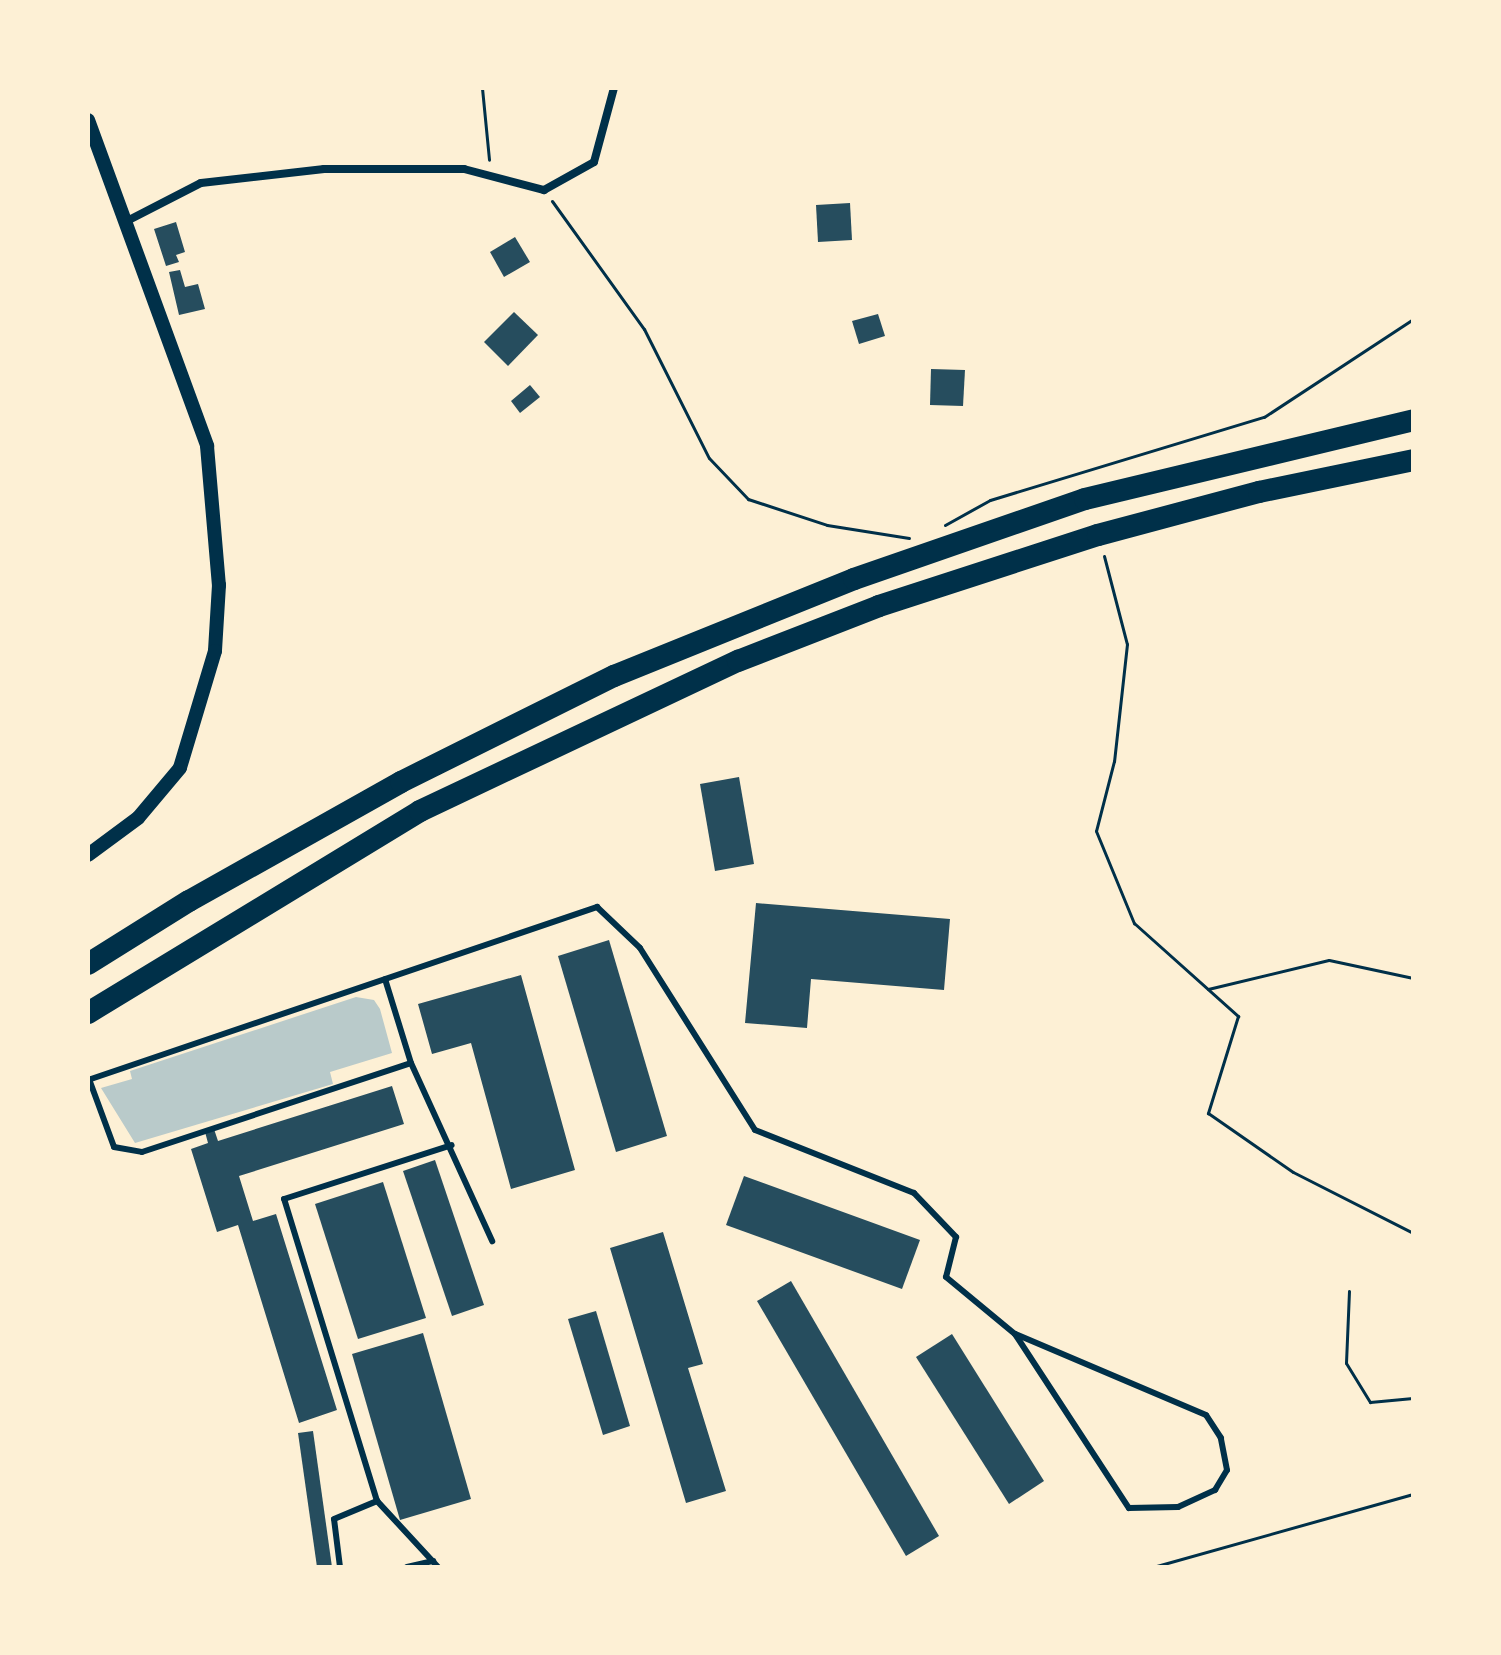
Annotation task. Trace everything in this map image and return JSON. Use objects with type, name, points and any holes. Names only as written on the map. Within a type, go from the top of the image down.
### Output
[{"type":"highway","points":[[88,964],[189,901],[401,782],[614,676],[854,579],[1085,499],[1413,420]]},
{"type":"highway","points":[[88,1013],[420,811],[626,710],[879,606],[1098,535],[1259,492],[1413,460]]},
{"type":"street","points":[[124,222],[201,183],[324,169],[464,169],[544,190],[594,162],[614,88]]},
{"type":"street","points":[[88,120],[207,446],[218,572],[215,651],[180,768],[138,818],[88,855]]},
{"type":"lane","points":[[411,1063],[142,1152],[114,1147],[88,1079],[597,907],[640,948],[755,1130],[914,1193],[956,1237],[946,1277],[1015,1334],[1206,1415],[1221,1438],[1227,1470],[1215,1490],[1178,1507],[1129,1508],[1015,1334]]},
{"type":"lane","points":[[385,979],[411,1063],[452,1145],[492,1241]]},
{"type":"lane","points":[[438,1567],[377,1501],[284,1199],[452,1145]]},
{"type":"lane","points":[[340,1567],[334,1519],[377,1501]]},
{"type":"lane","points":[[407,1567],[433,1561]]},
{"type":"path","points":[[482,88],[491,176]]},
{"type":"path","points":[[544,190],[644,329],[709,458],[748,499],[827,525],[917,539]]},
{"type":"path","points":[[942,526],[990,500],[1264,417],[1413,319]]},
{"type":"path","points":[[1098,535],[1127,644],[1114,761],[1096,831],[1134,923],[1238,1016],[1208,1113],[1293,1172],[1413,1233]]},
{"type":"path","points":[[1208,989],[1329,960],[1413,978]]},
{"type":"path","points":[[1349,1291],[1346,1363],[1370,1402],[1413,1398]]},
{"type":"path","points":[[1153,1567],[1413,1494]]},
{"type":"shaded area","points":[[356,997],[374,1000],[380,1009],[392,1053],[330,1072],[333,1084],[135,1143],[101,1088],[132,1079],[130,1071]]},
{"type":"building","points":[[850,203],[852,240],[818,242],[816,205]]},
{"type":"building","points":[[176,222],[185,252],[176,255],[179,262],[166,266],[154,229]]},
{"type":"building","points":[[515,237],[530,262],[504,277],[490,252]]},
{"type":"building","points":[[180,270],[185,287],[198,284],[205,309],[179,315],[169,272]]},
{"type":"building","points":[[514,312],[538,335],[508,366],[484,342]]},
{"type":"building","points":[[878,314],[885,336],[859,344],[852,321]]},
{"type":"building","points":[[931,369],[965,370],[963,406],[930,405]]},
{"type":"building","points":[[530,385],[540,397],[520,413],[511,401]]},
{"type":"building","points":[[739,777],[754,864],[715,871],[700,784]]},
{"type":"building","points":[[756,903],[950,919],[944,990],[811,979],[807,1028],[745,1023]]},
{"type":"building","points":[[609,940],[667,1136],[616,1152],[558,956]]},
{"type":"building","points":[[521,975],[575,1170],[511,1189],[471,1043],[432,1054],[418,1004]]},
{"type":"building","points":[[392,1086],[404,1124],[239,1176],[253,1221],[276,1214],[337,1410],[299,1423],[238,1225],[217,1232],[191,1149],[208,1143],[205,1132],[214,1129],[218,1141]]},
{"type":"building","points":[[435,1160],[484,1305],[452,1316],[403,1171]]},
{"type":"building","points":[[744,1176],[920,1240],[902,1289],[726,1225]]},
{"type":"building","points":[[383,1182],[426,1318],[358,1339],[315,1204]]},
{"type":"building","points":[[663,1232],[703,1364],[688,1368],[726,1491],[686,1503],[610,1248]]},
{"type":"building","points":[[791,1281],[939,1536],[906,1556],[757,1301]]},
{"type":"building","points":[[596,1311],[630,1426],[603,1435],[568,1319]]},
{"type":"building","points":[[423,1333],[471,1499],[400,1520],[352,1354]]},
{"type":"building","points":[[952,1334],[1044,1481],[1009,1504],[916,1357]]},
{"type":"building","points":[[313,1431],[332,1567],[317,1567],[298,1433]]}]
